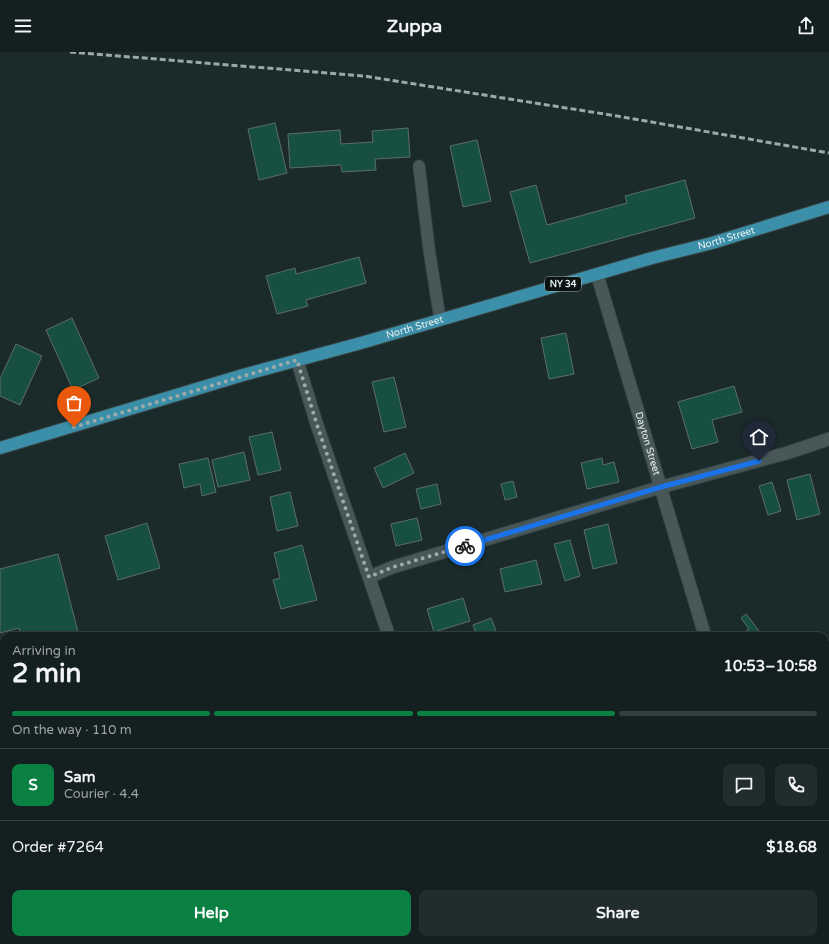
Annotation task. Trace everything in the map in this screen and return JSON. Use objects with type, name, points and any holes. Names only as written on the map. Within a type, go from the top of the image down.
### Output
[{"type":"main road","name":"North Street","points":[[0,448],[297,360],[597,274],[712,243],[829,207]]},
{"type":"street","name":"Dayton Street","points":[[597,274],[704,632]]},
{"type":"street","points":[[297,360],[317,425],[388,632]]},
{"type":"street","points":[[369,577],[393,567],[661,487],[787,453],[829,439]]},
{"type":"lane","points":[[419,166],[429,249],[440,319]]},
{"type":"building","points":[[275,123],[287,173],[259,180],[248,129]]},
{"type":"building","points":[[408,128],[410,157],[375,159],[376,170],[342,172],[341,165],[290,168],[288,134],[340,130],[341,144],[373,142],[372,131]]},
{"type":"building","points":[[477,140],[491,201],[463,207],[450,146]]},
{"type":"building","points":[[685,180],[695,218],[530,263],[510,192],[536,185],[547,225],[627,203],[625,196]]},
{"type":"building","points":[[359,257],[366,283],[306,300],[308,306],[277,314],[266,276],[295,268],[296,274]]},
{"type":"building","points":[[72,318],[99,378],[73,390],[46,330]]},
{"type":"building","points":[[566,333],[574,374],[549,379],[541,338]]},
{"type":"building","points":[[16,344],[42,356],[20,405],[0,396],[0,379]]},
{"type":"building","points":[[394,377],[406,427],[384,432],[372,382]]},
{"type":"building","points":[[734,386],[742,412],[712,420],[718,442],[692,449],[678,402]]},
{"type":"building","points":[[272,432],[281,470],[258,475],[249,437]]},
{"type":"building","points":[[244,452],[250,480],[218,487],[212,460]]},
{"type":"building","points":[[405,453],[414,473],[383,488],[374,468]]},
{"type":"building","points":[[208,458],[216,492],[202,496],[200,484],[184,488],[179,464]]},
{"type":"building","points":[[602,458],[603,465],[614,462],[619,482],[587,489],[581,463]]},
{"type":"building","points":[[810,474],[820,514],[797,520],[787,480]]},
{"type":"building","points":[[513,481],[517,497],[505,500],[501,484]]},
{"type":"building","points":[[772,482],[781,511],[768,515],[759,486]]},
{"type":"building","points":[[437,484],[441,504],[421,509],[416,489]]},
{"type":"building","points":[[290,492],[298,526],[277,531],[270,497]]},
{"type":"building","points":[[417,518],[422,540],[396,546],[391,524]]},
{"type":"building","points":[[147,523],[160,568],[118,580],[105,536]]},
{"type":"building","points":[[608,524],[617,563],[593,569],[584,530]]},
{"type":"building","points":[[570,540],[580,576],[565,581],[554,544]]},
{"type":"building","points":[[302,545],[317,600],[281,609],[273,580],[280,578],[274,553]]},
{"type":"building","points":[[58,554],[78,632],[20,632],[19,628],[0,632],[0,569]]},
{"type":"building","points":[[536,560],[542,584],[505,592],[500,569]]},
{"type":"building","points":[[463,598],[470,621],[434,632],[427,609]]},
{"type":"building","points":[[746,614],[760,632],[745,632],[749,629],[741,618]]},
{"type":"building","points":[[491,618],[496,632],[476,632],[473,625]]},
{"type":"railway","points":[[70,52],[364,76],[617,116],[829,153]]},
{"type":"way so far","points":[[74,427],[297,360],[317,425],[369,577],[393,567],[465,546]]},
{"type":"route","points":[[465,546],[661,487],[759,461]]}]
